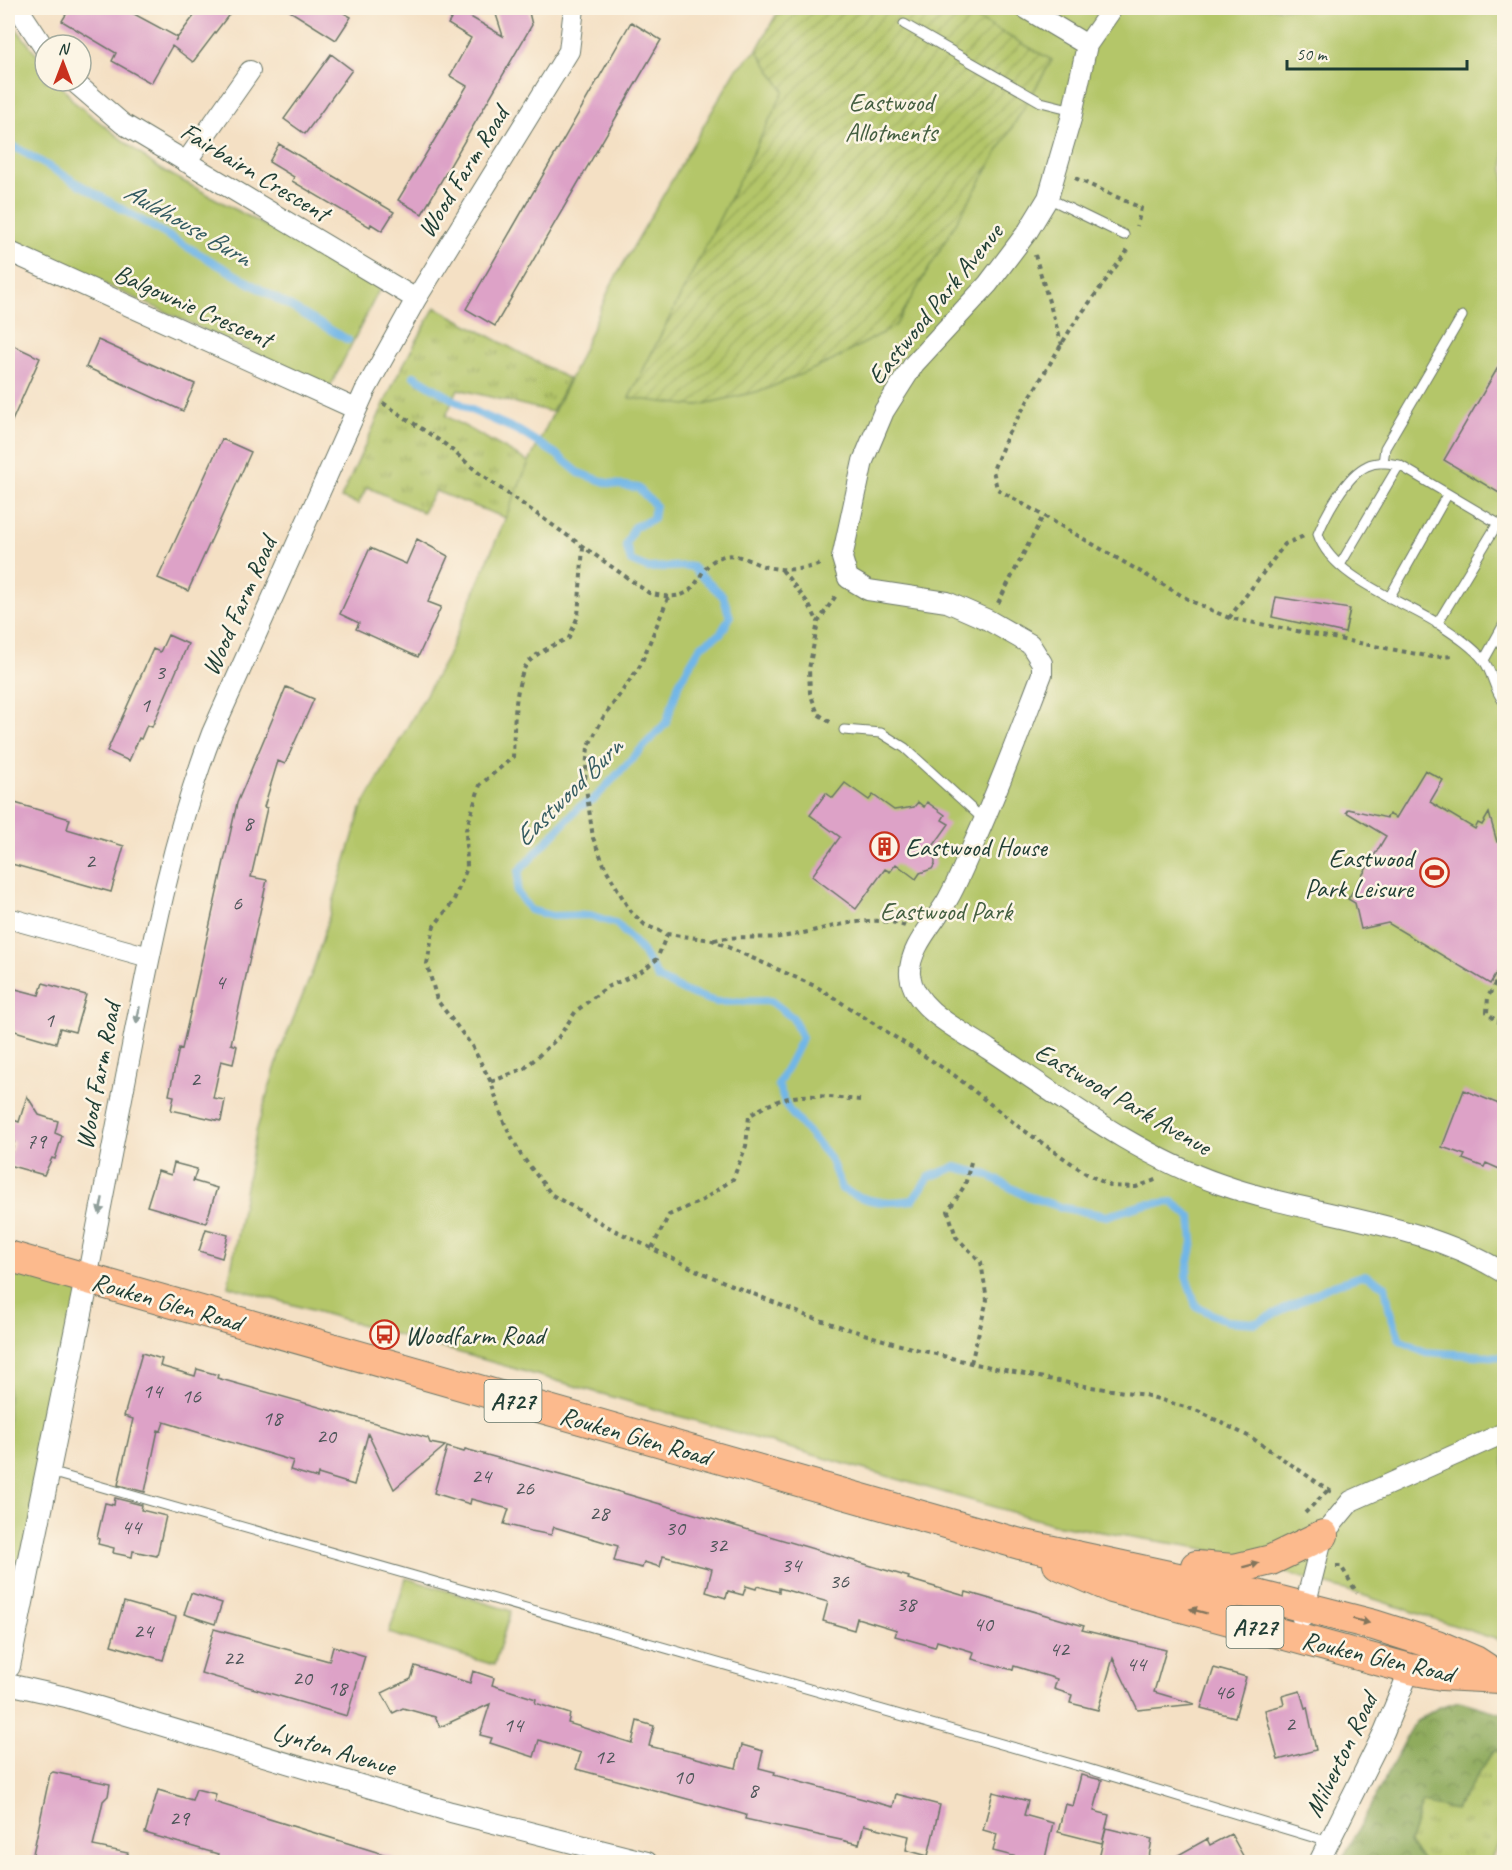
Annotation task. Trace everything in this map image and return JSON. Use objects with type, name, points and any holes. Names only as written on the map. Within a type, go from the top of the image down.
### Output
[{"type":"main road","name":"Rouken Glen Road","points":[[8,1256],[1020,1544],[1304,1606],[1437,1645],[1475,1661],[1502,1679]]},
{"type":"main road","points":[[1089,1558],[1234,1569],[1270,1560],[1323,1535]]},
{"type":"main road","name":"Rouken Glen Road","points":[[1020,1544],[1112,1588],[1410,1669],[1442,1676],[1502,1679]]},
{"type":"street","points":[[18,8],[34,33]]},
{"type":"street","name":"Wood Farm Road","points":[[87,1279],[149,957],[180,826],[193,783],[217,722],[360,400],[416,299],[569,51],[574,8]]},
{"type":"street","points":[[1025,8],[1087,45]]},
{"type":"street","name":"Eastwood Park Avenue","points":[[842,558],[863,461],[884,411],[914,364],[988,284],[1028,231],[1048,198],[1073,110],[1087,45],[1110,12]]},
{"type":"street","points":[[186,162],[250,71]]},
{"type":"street","name":"Fairbairn Crescent","points":[[88,93],[123,124],[416,299]]},
{"type":"street","name":"Balgownie Crescent","points":[[8,251],[360,400]]},
{"type":"street","points":[[842,558],[849,578]]},
{"type":"street","name":"Eastwood Park Avenue","points":[[849,578],[868,590],[946,602],[988,620],[1030,644],[1042,663],[1042,674],[984,820],[949,897],[916,950],[910,973],[915,994],[932,1010],[1082,1111],[1174,1164],[1216,1183],[1256,1196],[1435,1239],[1504,1272]]},
{"type":"street","points":[[8,918],[149,957]]},
{"type":"street","points":[[8,1666],[87,1279]]},
{"type":"street","points":[[1298,1639],[1304,1606],[1323,1535],[1351,1501],[1504,1433]]},
{"type":"street","name":"Milverton Road","points":[[1319,1863],[1384,1732],[1410,1669]]},
{"type":"street","name":"Lynton Avenue","points":[[8,1684],[66,1697],[451,1812],[647,1863]]},
{"type":"lane","points":[[904,24],[1041,102],[1073,110]]},
{"type":"lane","points":[[1048,198],[1124,235]]},
{"type":"lane","points":[[1383,463],[1385,448],[1461,316]]},
{"type":"lane","points":[[1437,624],[1501,525],[1399,465],[1383,463],[1368,465],[1356,472],[1330,507],[1318,534],[1322,545],[1340,565],[1389,598],[1437,624],[1484,660],[1504,702]]},
{"type":"lane","points":[[1340,565],[1399,465]]},
{"type":"lane","points":[[1389,598],[1447,495]]},
{"type":"lane","points":[[1484,660],[1504,624]]},
{"type":"lane","points":[[844,730],[881,733],[905,748],[984,820]]},
{"type":"lane","points":[[47,1471],[1082,1767],[1329,1842]]},
{"type":"path","points":[[1055,169],[1141,208],[1135,237]]},
{"type":"path","points":[[1028,231],[1062,345]]},
{"type":"path","points":[[1129,247],[1072,325],[1008,434],[993,470],[996,489],[1191,601],[1229,618],[1432,657],[1447,658],[1459,655],[1467,647]]},
{"type":"path","points":[[360,400],[446,445],[480,474],[649,593],[668,598],[684,594],[695,587],[712,562],[723,556],[743,557],[763,566],[781,570],[802,570],[842,558]]},
{"type":"path","points":[[988,620],[1043,516]]},
{"type":"path","points":[[1229,618],[1285,544],[1297,538],[1318,534]]},
{"type":"path","points":[[584,547],[578,615],[569,638],[549,647],[525,666],[515,710],[513,757],[480,785],[466,830],[467,868],[453,902],[434,926],[427,964],[437,1000],[472,1046],[491,1082],[503,1120],[521,1155],[552,1195],[700,1272],[807,1316],[896,1344],[971,1363],[1078,1385],[1145,1395],[1198,1411],[1252,1438],[1328,1490],[1351,1501]]},
{"type":"path","points":[[781,570],[808,603],[818,622]]},
{"type":"path","points":[[844,730],[818,714],[810,693],[809,669],[818,622],[849,578]]},
{"type":"path","points":[[668,598],[640,666],[603,718],[588,747],[585,780],[593,838],[605,867],[630,911],[645,925],[667,934],[712,940],[817,987],[954,1075],[1019,1127],[1087,1174],[1111,1186],[1136,1187],[1156,1181],[1174,1164]]},
{"type":"path","points":[[712,940],[743,936],[777,937],[840,924],[875,923],[900,924],[925,935]]},
{"type":"path","points":[[491,1082],[525,1068],[558,1038],[576,1011],[607,987],[639,973],[657,959],[667,934]]},
{"type":"path","points":[[1504,967],[1488,997],[1487,1012],[1496,1021],[1504,1023]]},
{"type":"path","points":[[652,1248],[669,1215],[703,1200],[733,1179],[746,1146],[749,1116],[769,1102],[795,1094],[860,1100]]},
{"type":"path","points":[[971,1162],[965,1185],[948,1211],[956,1237],[981,1262],[987,1300],[971,1363]]},
{"type":"green space","name":"Eastwood Park","points":[[780,8],[1504,8],[1504,1642],[1359,1594],[1200,1548],[1053,1524],[228,1286],[256,1132],[281,1049],[313,970],[361,809],[447,657],[529,462],[573,373],[611,285],[736,70],[757,50]]},
{"type":"green space","name":"Eastwood Allotments","points":[[780,8],[958,8],[1052,60],[895,326],[832,361],[764,390],[695,406],[629,398],[784,91],[757,50]]},
{"type":"green space","points":[[8,18],[33,50],[33,93],[67,93],[74,102],[157,167],[380,288],[330,387],[8,240]]},
{"type":"green space","points":[[435,307],[569,379],[552,412],[458,389],[446,416],[529,462],[506,518],[435,491],[423,512],[367,487],[358,504],[341,498],[395,380]]},
{"type":"green space","points":[[8,1256],[87,1279],[8,1666]]},
{"type":"green space","points":[[406,1578],[511,1611],[494,1665],[389,1633]]},
{"type":"green space","points":[[1459,1701],[1504,1714],[1504,1752],[1493,1751],[1455,1810],[1422,1803],[1409,1844],[1424,1862],[1341,1862],[1415,1722],[1439,1707]]},
{"type":"green space","points":[[1493,1751],[1504,1752],[1504,1835],[1489,1862],[1424,1862],[1409,1844],[1422,1802],[1455,1810]]},
{"type":"building","points":[[70,8],[123,8],[177,37],[175,41],[200,8],[234,8],[193,62],[172,46],[151,83],[112,61],[116,53],[93,39],[93,33],[82,33],[62,21]]},
{"type":"building","points":[[285,8],[335,8],[351,17],[336,40]]},
{"type":"building","points":[[494,8],[528,8],[532,25],[422,214],[398,200],[467,86],[450,76],[471,38],[448,24],[457,9],[503,36]]},
{"type":"building","points":[[631,22],[661,40],[495,326],[466,309]]},
{"type":"building","points":[[331,54],[352,70],[305,134],[284,119]]},
{"type":"building","points":[[279,144],[394,212],[382,231],[371,224],[370,227],[292,181],[294,177],[269,162]]},
{"type":"building","points":[[98,340],[195,384],[183,411],[86,367]]},
{"type":"building","points":[[8,343],[40,358],[8,430]]},
{"type":"building","points":[[1504,357],[1504,496],[1444,460]]},
{"type":"building","points":[[222,439],[251,452],[188,591],[158,578]]},
{"type":"building","points":[[417,539],[448,556],[428,602],[441,607],[418,657],[356,629],[359,623],[340,614],[370,548],[406,564]]},
{"type":"building","points":[[1276,597],[1350,609],[1345,633],[1272,617]]},
{"type":"building","points":[[168,635],[188,644],[152,727],[147,725],[129,761],[107,751],[153,649],[160,652]]},
{"type":"building","points":[[286,687],[314,699],[285,764],[278,761],[264,807],[267,808],[251,877],[267,880],[231,1044],[237,1046],[233,1064],[221,1061],[213,1098],[225,1100],[221,1121],[171,1110],[174,1096],[169,1095],[179,1048],[182,1049],[237,803]]},
{"type":"building","name":"Eastwood Park Leisure","points":[[1425,770],[1443,780],[1430,802],[1475,829],[1478,823],[1482,825],[1489,813],[1497,842],[1504,846],[1504,960],[1490,984],[1388,923],[1361,929],[1355,903],[1348,899],[1386,836],[1346,812],[1348,809],[1387,818],[1389,814],[1396,818]]},
{"type":"building","name":"Eastwood House","points":[[845,783],[869,800],[873,795],[894,810],[914,807],[918,802],[924,807],[927,802],[945,815],[942,820],[949,824],[934,845],[935,864],[932,869],[920,873],[916,879],[896,864],[890,872],[885,869],[856,909],[812,876],[840,837],[810,815],[826,793],[833,798]]},
{"type":"building","points":[[8,801],[70,819],[67,829],[124,846],[111,892],[8,863]]},
{"type":"building","points":[[43,983],[86,995],[75,1032],[60,1028],[56,1043],[8,1029],[8,987],[39,995]]},
{"type":"building","points":[[1464,1090],[1504,1106],[1504,1171],[1486,1163],[1484,1167],[1463,1159],[1465,1155],[1442,1147]]},
{"type":"building","points":[[27,1096],[39,1115],[58,1121],[55,1133],[62,1136],[55,1159],[52,1158],[44,1175],[8,1165],[14,1142],[8,1140],[8,1118],[19,1122]]},
{"type":"building","points":[[174,1163],[197,1169],[193,1181],[217,1188],[206,1223],[147,1206],[158,1171],[171,1175]]},
{"type":"building","points":[[206,1229],[228,1235],[222,1258],[199,1251]]},
{"type":"building","points":[[142,1353],[162,1359],[160,1366],[195,1376],[197,1369],[218,1375],[217,1378],[428,1438],[430,1443],[445,1446],[394,1489],[368,1434],[354,1485],[318,1474],[317,1478],[290,1470],[293,1461],[164,1422],[161,1431],[158,1430],[145,1492],[118,1485],[133,1419],[124,1416]]},
{"type":"building","points":[[447,1447],[464,1452],[465,1449],[582,1481],[909,1577],[908,1579],[965,1596],[966,1592],[1084,1626],[1082,1630],[1166,1650],[1154,1692],[1195,1704],[1138,1710],[1113,1658],[1098,1710],[1070,1703],[1072,1695],[1054,1689],[1057,1679],[1014,1666],[1013,1670],[972,1659],[974,1652],[937,1641],[935,1647],[895,1636],[897,1630],[857,1618],[854,1630],[823,1621],[828,1602],[779,1588],[779,1592],[757,1586],[756,1589],[746,1586],[743,1595],[728,1591],[726,1598],[706,1592],[712,1569],[663,1556],[660,1567],[644,1562],[642,1568],[614,1561],[618,1546],[554,1527],[551,1535],[504,1524],[509,1509],[471,1499],[470,1504],[434,1493]]},
{"type":"building","points":[[115,1498],[142,1505],[141,1510],[166,1516],[157,1556],[133,1551],[132,1557],[113,1553],[114,1548],[98,1544],[99,1539],[97,1538],[105,1503],[114,1505]]},
{"type":"building","points":[[191,1593],[222,1603],[215,1624],[184,1614]]},
{"type":"building","points":[[124,1602],[176,1617],[163,1660],[111,1645]]},
{"type":"building","points":[[214,1629],[329,1661],[333,1646],[365,1656],[347,1716],[201,1673]]},
{"type":"building","points":[[415,1666],[470,1683],[473,1671],[494,1678],[492,1685],[536,1699],[535,1703],[570,1714],[568,1723],[632,1743],[637,1721],[654,1726],[649,1746],[736,1768],[742,1745],[763,1751],[759,1768],[775,1772],[774,1775],[893,1807],[896,1794],[940,1805],[928,1856],[906,1850],[909,1836],[864,1825],[859,1844],[745,1819],[746,1815],[576,1769],[581,1753],[539,1740],[534,1757],[490,1743],[492,1738],[480,1735],[490,1704],[440,1727],[435,1717],[403,1708],[393,1713],[382,1693],[411,1679]]},
{"type":"building","points":[[1214,1668],[1246,1677],[1235,1717],[1201,1708]]},
{"type":"building","points":[[1300,1691],[1305,1708],[1307,1707],[1316,1750],[1278,1760],[1265,1710],[1284,1705],[1282,1696]]},
{"type":"building","points":[[53,1772],[110,1784],[108,1796],[103,1801],[93,1846],[128,1853],[127,1863],[31,1863],[50,1774]]},
{"type":"building","points":[[1081,1775],[1102,1780],[1094,1811],[1109,1815],[1102,1843],[1058,1832],[1065,1804],[1073,1806]]},
{"type":"building","points":[[196,1789],[216,1794],[214,1802],[393,1857],[392,1863],[215,1863],[218,1854],[145,1833],[158,1790],[192,1800]]},
{"type":"building","points":[[993,1792],[1028,1801],[1024,1815],[1053,1823],[1044,1863],[1020,1863],[1021,1858],[993,1851],[997,1834],[983,1830]]},
{"type":"building","points":[[1106,1828],[1152,1839],[1148,1863],[1098,1863]]},
{"type":"building","points":[[1231,1834],[1247,1863],[1164,1863],[1207,1839],[1210,1845]]},
{"type":"waterway","name":"Auldhouse Burn","points":[[8,143],[348,340]]},
{"type":"waterway","name":"Eastwood Burn","points":[[414,376],[469,409],[519,431],[556,454],[579,473],[608,483],[638,488],[655,505],[653,519],[634,527],[626,545],[631,561],[648,568],[691,566],[723,596],[730,617],[721,633],[701,646],[679,683],[666,723],[594,799],[579,807],[519,871],[517,892],[530,910],[552,916],[590,915],[617,924],[642,951],[658,978],[686,992],[716,1002],[771,1001],[793,1018],[802,1038],[778,1085],[788,1109],[830,1158],[842,1189],[852,1194],[876,1201],[913,1200],[929,1177],[955,1167],[988,1175],[1024,1195],[1064,1208],[1107,1216],[1142,1205],[1172,1202],[1191,1217],[1193,1242],[1186,1276],[1196,1306],[1226,1321],[1256,1323],[1333,1285],[1365,1275],[1385,1286],[1390,1312],[1400,1340],[1425,1352],[1504,1357]]},
{"type":"place","name":"Eastwood House","points":[[884,847]]},
{"type":"place","name":"Eastwood Park Leisure","points":[[1434,873]]},
{"type":"place","name":"Woodfarm Road","points":[[384,1335]]}]
